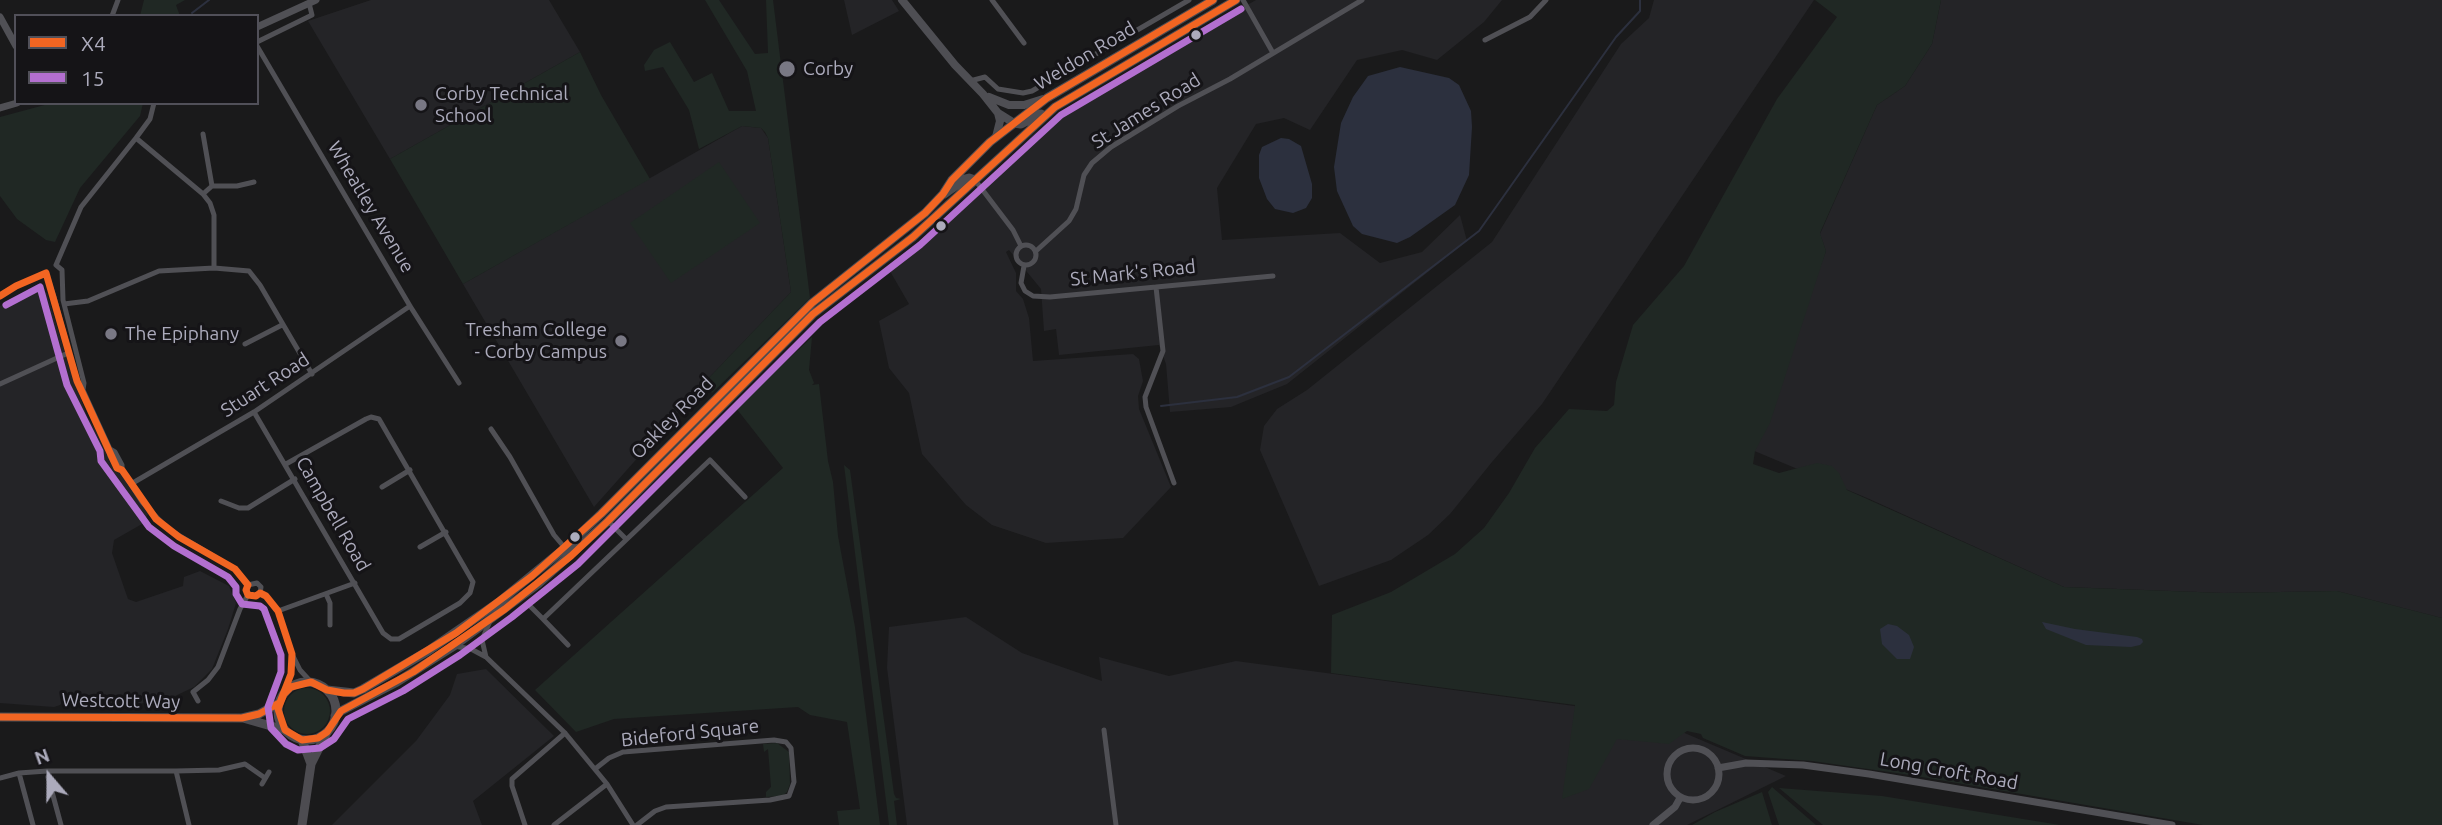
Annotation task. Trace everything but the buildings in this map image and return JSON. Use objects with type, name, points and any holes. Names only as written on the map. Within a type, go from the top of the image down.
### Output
[{"type":"main road","points":[[902,0],[998,113],[1014,123],[1021,124],[1055,107]]},
{"type":"main road","name":"Weldon Road","points":[[1014,123],[1047,98],[1213,0]]},
{"type":"main road","name":"Weldon Road","points":[[1021,136],[1055,107],[1236,0]]},
{"type":"main road","points":[[983,94],[1009,106],[1024,105],[1047,98]]},
{"type":"main road","points":[[996,137],[998,113]]},
{"type":"main road","name":"Oakley Road","points":[[327,690],[354,693],[397,670],[499,602],[565,548],[789,324],[833,285],[910,226],[943,194],[971,160],[1014,123]]},
{"type":"main road","name":"Oakley Road","points":[[335,716],[454,646],[546,577],[608,521],[813,314],[913,237],[1021,136]]},
{"type":"main road","points":[[971,160],[971,172],[975,180]]},
{"type":"main road","points":[[943,194],[965,179],[975,180]]},
{"type":"main road","points":[[302,825],[311,764],[327,732],[335,716],[333,698],[327,690],[311,682],[300,683],[282,698],[279,717],[285,730],[302,740],[318,738],[327,732]]},
{"type":"main road","name":"Westcott Way","points":[[0,718],[243,718],[259,714],[282,698]]},
{"type":"main road","name":"Westcott Way","points":[[243,718],[285,730]]},
{"type":"main road","points":[[302,740],[311,764]]},
{"type":"street","points":[[992,0],[1024,43]]},
{"type":"street","points":[[971,81],[985,77],[998,89],[1023,93],[1032,91],[1189,0]]},
{"type":"street","points":[[1242,0],[1273,53]]},
{"type":"street","name":"St James Road","points":[[1036,251],[1069,221],[1076,209],[1084,175],[1111,147],[1362,0]]},
{"type":"street","points":[[1485,40],[1530,17],[1546,0]]},
{"type":"street","points":[[259,26],[313,1],[312,15],[259,43]]},
{"type":"street","points":[[0,17],[14,42]]},
{"type":"street","name":"Wheatley Avenue","points":[[259,47],[459,383]]},
{"type":"street","points":[[56,265],[81,207],[150,119],[154,105]]},
{"type":"street","points":[[203,134],[212,186]]},
{"type":"street","points":[[136,138],[203,194],[210,203],[214,215],[214,268]]},
{"type":"street","points":[[975,180],[1008,222],[1021,246]]},
{"type":"street","points":[[203,194],[212,186],[238,189],[254,182]]},
{"type":"street","points":[[1028,245],[1036,251],[1034,263],[1024,266],[1019,263],[1016,257],[1021,246],[1028,245]]},
{"type":"street","points":[[56,265],[49,267],[47,276],[76,381],[83,390],[117,468],[122,470],[156,519],[167,529],[235,569],[248,584]]},
{"type":"street","points":[[56,265],[62,270],[64,304],[84,383],[83,390]]},
{"type":"street","name":"St Mark's Road","points":[[1024,266],[1021,284],[1025,292],[1050,298],[1273,276]]},
{"type":"street","points":[[64,304],[88,301],[159,271],[214,268],[249,271],[312,374]]},
{"type":"street","points":[[0,296],[16,285],[47,276],[57,282],[62,276]]},
{"type":"street","points":[[1156,287],[1163,351],[1145,397],[1146,407],[1174,483]]},
{"type":"street","name":"Stuart Road","points":[[131,484],[254,412],[411,306]]},
{"type":"street","points":[[245,344],[282,325]]},
{"type":"street","points":[[0,384],[68,353]]},
{"type":"street","name":"Campbell Road","points":[[254,412],[383,633],[391,639],[399,639],[460,603],[472,589],[473,582],[446,532]]},
{"type":"street","points":[[286,464],[371,417],[383,422],[446,532],[420,547]]},
{"type":"street","points":[[491,429],[565,548]]},
{"type":"street","points":[[703,452],[745,497]]},
{"type":"street","points":[[543,619],[710,460]]},
{"type":"street","points":[[382,487],[410,470]]},
{"type":"street","points":[[232,495],[225,502],[239,508],[248,508],[295,479]]},
{"type":"street","points":[[608,521],[626,539]]},
{"type":"street","points":[[248,584],[257,583],[261,587],[260,593]]},
{"type":"street","points":[[278,611],[355,583]]},
{"type":"street","points":[[198,701],[193,692],[208,680],[218,667],[248,595],[248,584]]},
{"type":"street","points":[[248,595],[256,596],[260,593]]},
{"type":"street","points":[[260,593],[267,597],[278,611],[292,654],[300,670],[311,682]]},
{"type":"street","points":[[326,594],[330,603],[330,625]]},
{"type":"street","points":[[531,607],[568,645]]},
{"type":"street","points":[[486,657],[482,640],[490,621]]},
{"type":"street","points":[[454,646],[471,649],[486,657],[565,733],[607,784],[635,825]]},
{"type":"street","points":[[282,698],[291,674],[292,654]]},
{"type":"street","points":[[1104,730],[1116,825]]},
{"type":"street","points":[[525,825],[512,779],[565,733]]},
{"type":"street","name":"Bideford Square","points":[[595,769],[623,752],[774,740],[786,742],[791,748],[793,788],[785,798],[666,807],[635,825]]},
{"type":"street","points":[[1692,748],[1710,754],[1718,768],[1719,777],[1712,793],[1697,800],[1680,797],[1670,787],[1666,773],[1672,758],[1678,752],[1692,748]]},
{"type":"street","name":"Long Croft Road","points":[[1718,768],[1746,763],[1803,765],[2172,825]]},
{"type":"street","points":[[0,778],[19,773],[219,770],[245,764],[263,781],[269,772]]},
{"type":"street","points":[[176,771],[190,825]]},
{"type":"street","points":[[19,773],[33,825]]},
{"type":"street","points":[[48,777],[55,787],[61,825]]},
{"type":"street","points":[[554,825],[607,784]]},
{"type":"street","points":[[1653,825],[1675,807],[1680,797]]},
{"type":"shaded area","points":[[144,0],[185,0],[176,5],[179,14],[140,14]]},
{"type":"shaded area","name":"Corby Technical School","points":[[371,0],[549,0],[580,52],[390,159],[308,21]]},
{"type":"shaded area","points":[[705,0],[719,0],[755,54],[768,53],[766,0],[773,0],[810,298],[712,393],[704,383],[791,292],[765,132],[761,128],[742,126],[699,149],[689,110],[663,67],[645,71],[644,65],[654,50],[670,42],[694,82],[712,73],[729,111],[756,111],[747,71]]},
{"type":"shaded area","points":[[844,0],[892,0],[899,11],[852,35]]},
{"type":"shaded area","points":[[1256,0],[1502,0],[1484,22],[1437,60],[1402,50],[1357,60],[1310,130],[1284,118],[1256,124],[1217,188],[1222,240],[1340,233],[1380,263],[1422,252],[1460,215],[1467,241],[1287,384],[1231,407],[1170,412],[1166,364],[1159,345],[1059,355],[1056,329],[1044,331],[1041,289],[1009,250],[1006,252],[1016,273],[1016,291],[1023,299],[1029,318],[1033,361],[1133,354],[1139,359],[1143,381],[1138,396],[1139,409],[1171,487],[1123,538],[1046,543],[992,525],[966,505],[922,454],[909,393],[889,368],[879,321],[909,304],[887,266],[939,229],[992,181],[1032,135],[1080,99]]},
{"type":"shaded area","points":[[1654,0],[1814,0],[1542,404],[1450,514],[1428,535],[1391,560],[1319,586],[1260,450],[1264,426],[1277,409],[1307,390],[1492,242],[1621,44],[1649,18]]},
{"type":"shaded area","points":[[1815,0],[1941,0],[1932,44],[1905,86],[1877,105],[1820,233],[1826,251],[1770,423],[1755,451],[1753,464],[1779,473],[1817,463],[1832,466],[1839,473],[1847,490],[2064,587],[2224,593],[2337,591],[2442,618],[2442,825],[2203,825],[1910,775],[1812,761],[1745,756],[1703,738],[1701,734],[1687,731],[1669,744],[1617,739],[1589,789],[1562,799],[1575,705],[1331,673],[1332,615],[1391,592],[1455,554],[1484,528],[1509,493],[1535,448],[1569,409],[1607,411],[1614,405],[1616,382],[1633,325],[1684,266],[1777,99],[1837,17]]},
{"type":"shaded area","points":[[1941,0],[2442,0],[2442,618],[2337,591],[2224,593],[2064,587],[1867,498],[1752,450],[1826,251],[1820,234],[1877,105],[1905,86],[1932,44]]},
{"type":"shaded area","points":[[580,52],[601,95],[650,179],[463,284],[390,159]]},
{"type":"shaded area","points":[[45,105],[143,105],[140,116],[80,188],[55,242],[46,240],[17,219],[0,196],[0,117]]},
{"type":"shaded area","name":"Tresham College - Corby Campus","points":[[742,126],[761,128],[768,138],[791,292],[704,383],[594,507],[463,284]]},
{"type":"shaded area","points":[[719,162],[760,223],[671,283],[630,223]]},
{"type":"shaded area","points":[[37,287],[47,293],[87,416],[148,514],[142,524],[114,540],[112,553],[128,599],[136,602],[183,586],[184,577],[200,571],[229,586],[236,603],[212,669],[194,687],[173,697],[139,704],[98,704],[80,699],[65,700],[54,707],[0,703],[0,306]]},
{"type":"shaded area","points":[[812,337],[809,370],[814,383],[812,385],[819,384],[838,536],[855,627],[880,825],[839,825],[837,811],[860,809],[847,722],[810,715],[798,707],[614,719],[576,732],[535,690],[783,468],[736,408]]},
{"type":"shaded area","points":[[844,465],[850,470],[894,794],[901,799],[894,801],[897,825],[889,825]]},
{"type":"shaded area","points":[[966,617],[1022,653],[1102,681],[1099,657],[1169,676],[1236,661],[1642,715],[1786,776],[1687,825],[907,825],[887,668],[889,627]]},
{"type":"shaded area","points":[[486,669],[554,736],[473,801],[482,825],[332,825],[416,741],[450,695],[457,674]]},
{"type":"shaded area","points":[[307,688],[323,695],[330,711],[323,727],[307,734],[291,727],[284,711],[291,695]]},
{"type":"shaded area","points":[[777,743],[789,752],[790,784],[782,796],[766,797],[766,792],[771,787],[768,749],[764,752],[763,744]]},
{"type":"shaded area","points":[[1772,787],[1816,825],[1779,825],[1768,792]]},
{"type":"shaded area","points":[[1779,788],[1882,796],[2060,825],[1823,825]]},
{"type":"shaded area","points":[[1762,792],[1772,825],[1692,825],[1715,812]]},
{"type":"water","points":[[1400,67],[1449,78],[1459,85],[1471,111],[1472,127],[1469,175],[1455,205],[1410,237],[1397,243],[1362,234],[1353,226],[1337,191],[1334,167],[1341,123],[1353,97],[1368,76]]},
{"type":"water","points":[[1281,138],[1301,146],[1312,184],[1312,198],[1306,208],[1293,213],[1275,209],[1267,199],[1259,178],[1259,155],[1262,147]]},
{"type":"water","points":[[2042,622],[2137,637],[2143,642],[2131,647],[2086,645],[2046,629]]},
{"type":"water","points":[[1888,624],[1897,626],[1909,635],[1914,647],[1910,659],[1897,659],[1882,644],[1880,629]]},
{"type":"waterway","points":[[192,13],[209,0]]},
{"type":"waterway","points":[[1161,406],[1237,397],[1289,377],[1479,231],[1616,37],[1640,11],[1640,0]]},
{"type":"transit line","name":"X4","points":[[1213,0],[1047,98],[990,142],[952,180],[925,213],[812,303],[601,514],[532,576],[456,633],[363,689],[344,693],[327,690],[311,682],[291,687],[284,694],[278,709],[285,730],[302,740],[318,738],[327,732],[341,711],[413,672],[505,609],[571,556],[608,521],[813,314],[913,237],[1055,107],[1236,0]]},
{"type":"transit line","name":"15","points":[[6,305],[40,287],[67,385],[100,451],[101,461],[149,527],[174,546],[228,577],[236,587],[236,594],[242,604],[264,609],[281,655],[281,672],[268,707],[271,728],[286,744],[298,750],[320,748],[334,739],[348,719],[403,691],[460,655],[578,564],[820,322],[920,245],[1061,115],[1241,9]]},
{"type":"transit line","name":"X4","points":[[0,296],[46,273],[77,381],[117,468],[122,470],[156,519],[179,537],[235,569],[248,585],[248,595],[256,596],[260,593],[266,596],[278,611],[292,654],[291,674],[280,702]]},
{"type":"transit line","name":"X4","points":[[0,717],[242,718],[259,714],[279,703]]},
{"type":"place","name":"Corby","points":[[787,69]]},
{"type":"place","name":"Corby Technical School","points":[[421,105]]},
{"type":"place","name":"The Epiphany","points":[[111,334]]},
{"type":"place","name":"Tresham College - Corby Campus","points":[[621,341]]}]
